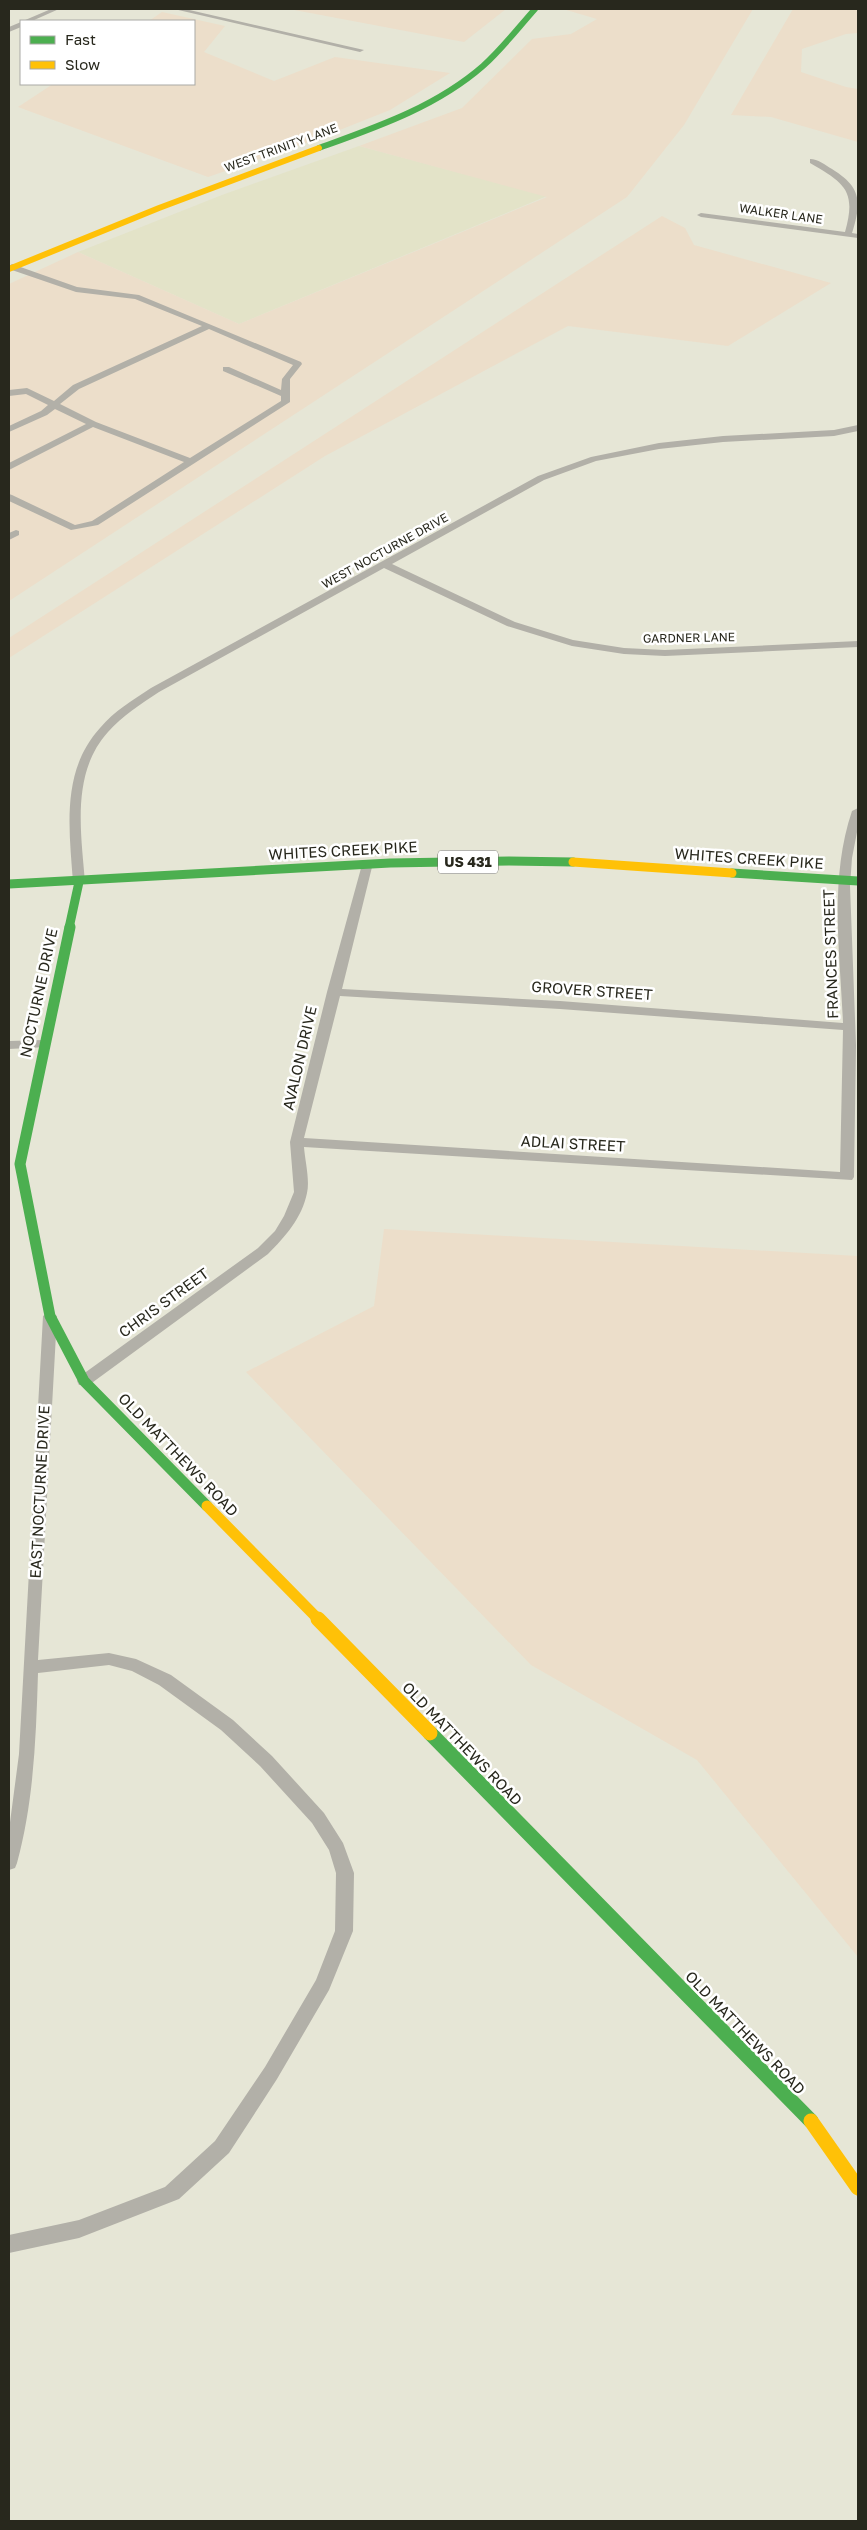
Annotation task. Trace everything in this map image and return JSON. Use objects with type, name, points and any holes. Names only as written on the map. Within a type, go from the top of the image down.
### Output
[{"type":"main road","name":"WEST TRINITY LANE","points":[[10,268],[159,208],[345,140],[400,117],[458,86],[483,66],[535,9]]},
{"type":"main road","name":"WHITES CREEK PIKE","points":[[9,884],[78,882],[366,863],[542,860],[858,881]]},
{"type":"main road","name":"NOCTURNE DRIVE","points":[[50,1316],[20,1164],[43,1044],[78,882]]},
{"type":"main road","name":"OLD MATTHEWS ROAD","points":[[50,1316],[84,1381],[817,2127],[858,2188]]},
{"type":"street","points":[[29,20],[56,9]]},
{"type":"street","points":[[177,9],[360,50]]},
{"type":"street","points":[[813,161],[842,179],[854,192],[856,212],[848,234]]},
{"type":"street","name":"WALKER LANE","points":[[701,214],[858,236]]},
{"type":"street","points":[[9,497],[74,528],[95,523],[285,402],[286,379],[298,364],[162,306],[136,298],[76,289],[10,268]]},
{"type":"street","points":[[9,429],[44,413],[76,387],[209,326]]},
{"type":"street","points":[[226,369],[285,395]]},
{"type":"street","points":[[9,393],[27,391],[53,406],[93,424],[191,462]]},
{"type":"street","points":[[9,467],[93,424]]},
{"type":"street","name":"WEST NOCTURNE DRIVE","points":[[78,882],[74,809],[76,784],[88,751],[114,719],[130,705],[541,478],[594,459],[659,446],[723,439],[834,433],[858,428]]},
{"type":"street","name":"GARDNER LANE","points":[[386,565],[511,624],[572,643],[665,653],[858,644]]},
{"type":"street","name":"FRANCES STREET","points":[[848,1177],[849,1027],[845,880],[852,824],[858,811]]},
{"type":"street","name":"AVALON DRIVE","points":[[262,1251],[280,1234],[292,1218],[301,1192],[297,1142],[366,863]]},
{"type":"street","name":"GROVER STREET","points":[[333,992],[560,1005],[849,1027]]},
{"type":"street","points":[[9,1045],[43,1044]]},
{"type":"street","name":"ADLAI STREET","points":[[297,1142],[848,1177]]},
{"type":"street","name":"CHRIS STREET","points":[[84,1381],[262,1251]]},
{"type":"street","name":"EAST NOCTURNE DRIVE","points":[[9,1863],[23,1804],[30,1738],[30,1667],[50,1316]]},
{"type":"street","points":[[9,2244],[79,2229],[172,2193],[187,2180],[222,2147],[271,2073],[323,1984],[344,1931],[345,1873],[337,1848],[318,1818],[266,1761],[226,1725],[165,1680],[136,1665],[109,1660],[30,1667]]},
{"type":"shaded area","points":[[289,9],[506,9],[464,42]]},
{"type":"shaded area","points":[[563,9],[753,9],[684,125],[627,197],[9,601],[9,284],[78,252],[239,324],[547,197],[359,146],[462,108],[532,39],[571,34],[597,19]]},
{"type":"shaded area","points":[[793,9],[858,9],[858,33],[846,34],[802,49],[801,72],[846,87],[858,89],[858,142],[771,117],[731,115]]},
{"type":"shaded area","points":[[162,12],[225,26],[204,52],[274,81],[335,57],[450,73],[390,110],[312,141],[208,177],[18,107],[51,85],[195,85],[195,20],[150,20]]},
{"type":"shaded area","points":[[359,146],[547,196],[239,324],[78,252],[222,195]]},
{"type":"shaded area","points":[[662,216],[685,228],[694,245],[831,283],[728,346],[568,326],[325,456],[9,658],[9,638]]},
{"type":"shaded area","points":[[384,1229],[858,1256],[858,1957],[697,1760],[531,1665],[246,1372],[374,1306]]},
{"type":"traffic: fast","points":[[319,148],[405,114],[446,93],[483,66],[535,9]]},
{"type":"traffic: fast","points":[[9,884],[390,863],[573,862]]},
{"type":"traffic: fast","points":[[732,873],[858,881]]},
{"type":"traffic: fast","points":[[79,882],[20,1164],[50,1316],[84,1381],[207,1506]]},
{"type":"traffic: fast","points":[[430,1733],[811,2121]]},
{"type":"traffic: slow","points":[[9,269],[159,208],[319,148]]},
{"type":"traffic: slow","points":[[573,862],[732,873]]},
{"type":"traffic: slow","points":[[207,1506],[430,1733]]},
{"type":"traffic: slow","points":[[811,2121],[858,2188]]}]
